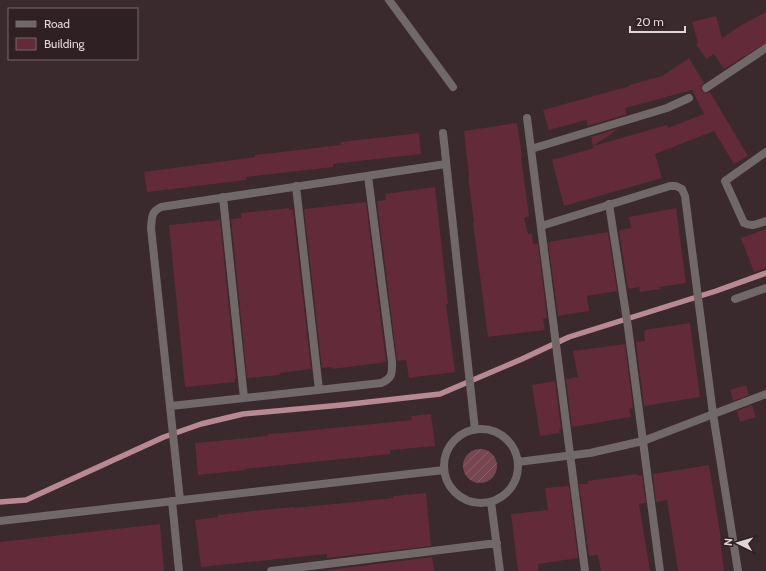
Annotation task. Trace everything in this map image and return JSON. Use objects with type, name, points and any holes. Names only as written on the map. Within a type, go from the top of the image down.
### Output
[{"type":"street","points":[[390,0],[453,86]]},
{"type":"street","points":[[706,88],[766,48]]},
{"type":"street","points":[[531,149],[662,110],[689,98]]},
{"type":"street","points":[[527,118],[586,571]]},
{"type":"street","points":[[443,133],[475,430]]},
{"type":"street","points":[[766,152],[725,181],[744,223],[749,226],[754,226],[766,221]]},
{"type":"street","points":[[179,571],[174,443],[151,228],[152,217],[155,210],[161,207],[223,197],[446,164]]},
{"type":"street","points":[[170,406],[381,383],[388,380],[392,374],[392,362],[368,176]]},
{"type":"street","points":[[296,186],[319,390]]},
{"type":"street","points":[[541,226],[670,186],[676,186],[682,189],[685,196],[713,414],[738,571]]},
{"type":"street","points":[[223,197],[244,398]]},
{"type":"street","points":[[609,204],[626,312],[660,571]]},
{"type":"street","points":[[735,299],[766,288]]},
{"type":"street","points":[[518,462],[570,455],[643,441],[766,394]]},
{"type":"street","points":[[484,428],[496,432],[507,439],[514,449],[518,462],[517,473],[513,484],[506,494],[496,500],[485,503],[473,503],[462,498],[453,491],[447,481],[444,470],[445,457],[450,445],[459,436],[471,430],[484,428]]},
{"type":"street","points":[[0,521],[444,470]]},
{"type":"street","points":[[491,502],[500,571]]},
{"type":"street","points":[[271,571],[496,543]]},
{"type":"shaded area","points":[[480,449],[492,454],[497,466],[492,478],[480,483],[468,478],[463,466],[468,454]]},
{"type":"building","points":[[766,12],[766,43],[724,69],[714,54],[706,59],[696,44],[698,43],[692,22],[716,16],[722,38]]},
{"type":"building","points":[[689,58],[704,83],[701,86],[701,91],[706,93],[710,92],[748,156],[734,164],[714,131],[655,154],[662,178],[564,206],[552,160],[594,148],[593,146],[667,125],[668,128],[704,114],[692,90],[625,108],[627,114],[588,126],[586,120],[549,130],[543,110],[662,76]]},
{"type":"building","points":[[517,123],[529,216],[524,218],[528,234],[532,233],[533,244],[538,244],[547,318],[543,319],[545,330],[488,337],[473,223],[464,131]]},
{"type":"building","points":[[620,128],[593,146],[591,137]]},
{"type":"building","points":[[419,133],[421,154],[333,164],[333,167],[246,177],[246,180],[147,192],[144,172],[255,157],[255,155],[341,145],[341,142]]},
{"type":"building","points":[[435,187],[448,304],[446,304],[455,372],[409,378],[406,360],[397,361],[377,201],[386,200],[385,194]]},
{"type":"building","points":[[366,202],[386,362],[333,369],[332,367],[322,368],[304,209]]},
{"type":"building","points":[[289,208],[289,210],[293,210],[311,369],[280,373],[280,375],[247,378],[231,219],[242,218],[241,213]]},
{"type":"building","points":[[676,208],[686,283],[640,292],[639,287],[628,289],[619,230],[631,228],[629,217]]},
{"type":"building","points":[[220,220],[236,379],[234,379],[235,382],[185,387],[169,225]]},
{"type":"building","points":[[766,229],[766,268],[754,272],[741,238]]},
{"type":"building","points":[[608,232],[617,291],[587,296],[589,311],[558,316],[548,242]]},
{"type":"building","points":[[690,323],[700,397],[644,406],[636,342],[645,341],[644,330]]},
{"type":"building","points":[[625,344],[633,408],[629,409],[631,417],[572,427],[566,379],[578,377],[573,351]]},
{"type":"building","points":[[555,381],[561,429],[559,429],[560,433],[540,436],[532,385]]},
{"type":"building","points":[[746,385],[749,395],[733,401],[730,390]]},
{"type":"building","points":[[752,405],[756,417],[740,422],[737,411]]},
{"type":"building","points":[[431,414],[435,446],[390,450],[391,454],[198,475],[195,443],[268,436],[268,434],[412,420],[411,416]]},
{"type":"building","points":[[709,465],[721,539],[724,571],[678,571],[667,500],[656,502],[653,474]]},
{"type":"building","points":[[637,474],[637,476],[642,475],[646,503],[639,504],[650,571],[601,571],[598,555],[589,556],[579,484],[588,484],[588,481]]},
{"type":"building","points":[[569,486],[578,558],[538,564],[538,571],[518,571],[511,514],[548,510],[545,488]]},
{"type":"building","points":[[426,493],[431,546],[327,558],[327,554],[201,567],[195,520],[218,517],[218,515],[394,498],[394,496]]},
{"type":"building","points":[[160,524],[164,571],[0,571],[0,542]]},
{"type":"building","points":[[432,557],[434,571],[328,571],[328,570]]},
{"type":"waterway","points":[[0,502],[26,500],[164,437],[201,424],[243,414],[440,394],[569,337],[716,291],[766,273]]}]
